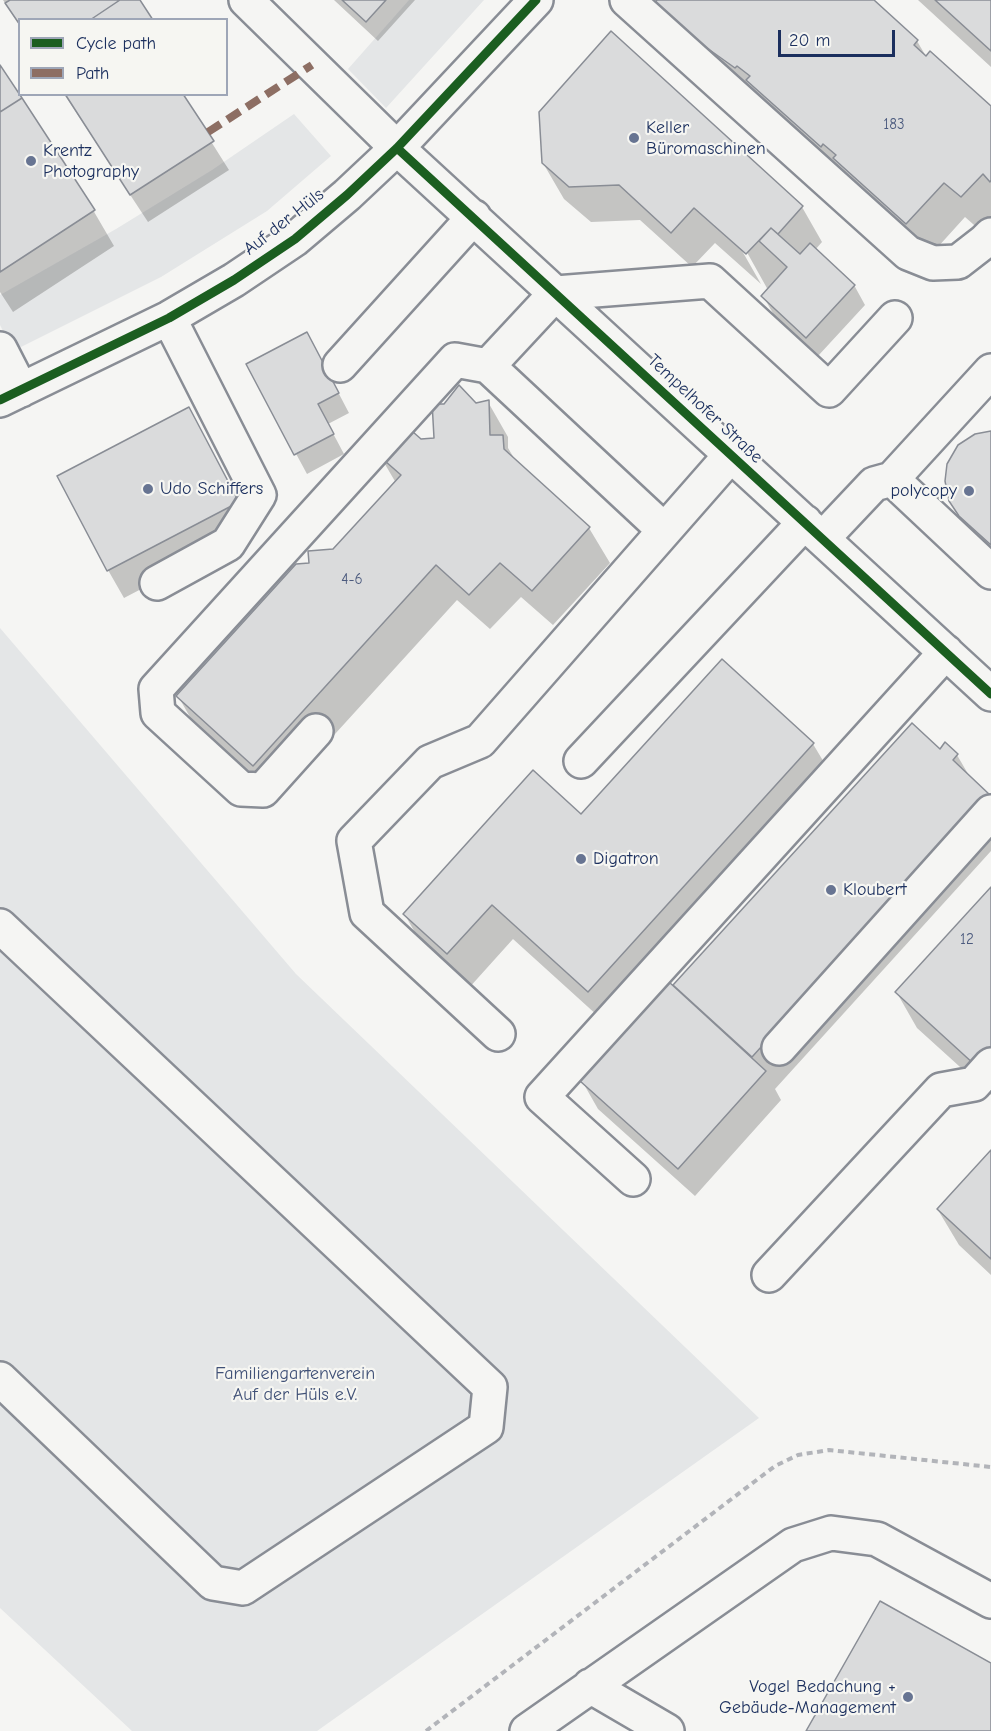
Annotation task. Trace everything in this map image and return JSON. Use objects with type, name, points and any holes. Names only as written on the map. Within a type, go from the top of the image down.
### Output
[{"type":"street","name":"Tempelhofer Straße","points":[[246,0],[397,148],[730,456],[946,652],[989,688]]},
{"type":"street","name":"Auf der Hüls","points":[[11,395],[169,318],[234,280],[294,238],[346,195],[397,148],[536,0]]},
{"type":"street","points":[[627,0],[908,253],[933,263],[958,262],[991,235]]},
{"type":"street","points":[[340,365],[474,217]]},
{"type":"street","points":[[488,366],[556,293],[710,281],[829,390],[895,318]]},
{"type":"street","points":[[157,583],[228,544],[259,495],[169,318]]},
{"type":"street","points":[[0,349],[11,395]]},
{"type":"street","points":[[316,731],[263,790],[241,789],[158,713],[156,689],[455,360],[488,366],[664,530]]},
{"type":"street","points":[[581,761],[814,530],[874,484],[892,480],[991,371]]},
{"type":"street","points":[[498,1034],[367,913],[354,841],[430,762],[480,741],[730,456]]},
{"type":"street","points":[[892,480],[991,572]]},
{"type":"street","points":[[633,1179],[542,1097],[946,652]]},
{"type":"street","points":[[779,1048],[991,812]]},
{"type":"street","points":[[0,926],[490,1387],[486,1427],[243,1588],[213,1583],[0,1379]]},
{"type":"street","points":[[769,1275],[941,1090],[974,1084],[991,1065]]},
{"type":"street","points":[[527,1731],[793,1545],[831,1533],[877,1539],[991,1601]]},
{"type":"street","points":[[590,1686],[667,1731]]},
{"type":"path","points":[[426,1731],[775,1466],[798,1455],[829,1450],[991,1467]]},
{"type":"green space","points":[[409,0],[484,0],[386,108],[348,69]]},
{"type":"green space","points":[[294,114],[331,156],[267,211],[161,277],[13,351],[0,325],[0,295],[116,229],[212,170]]},
{"type":"green space","name":"Familiengartenverein Auf der Hüls e.V.","points":[[0,628],[296,974],[759,1418],[317,1731],[132,1731],[0,1608]]},
{"type":"building","points":[[10,0],[120,0],[93,18],[18,18],[18,22],[5,3]]},
{"type":"building","points":[[120,0],[140,0],[152,18],[93,18]]},
{"type":"building","points":[[342,0],[386,0],[366,22]]},
{"type":"building","points":[[657,0],[874,0],[918,40],[914,45],[926,56],[930,51],[991,106],[990,182],[983,174],[961,197],[944,183],[906,224],[833,158],[836,155],[823,144],[821,147],[746,80],[750,76],[737,66],[735,68],[651,8]]},
{"type":"building","points":[[935,0],[991,0],[991,51]]},
{"type":"building","name":"Keller Büromaschinen","points":[[611,31],[803,206],[778,234],[771,228],[746,254],[694,208],[671,233],[619,185],[569,187],[542,163],[539,112]]},
{"type":"building","points":[[0,65],[18,92],[18,96],[22,98],[0,112]]},
{"type":"building","points":[[66,96],[184,96],[214,141],[130,195]]},
{"type":"building","name":"Krentz Photography","points":[[22,98],[95,210],[0,272],[0,112]]},
{"type":"building","points":[[771,228],[800,254],[810,243],[855,285],[806,338],[761,296],[787,267],[759,241]]},
{"type":"building","points":[[307,332],[339,393],[318,404],[334,434],[294,455],[246,364]]},
{"type":"building","points":[[459,385],[476,403],[489,400],[490,435],[503,435],[504,449],[590,527],[532,591],[500,563],[469,595],[436,565],[253,766],[176,696],[296,564],[309,563],[308,551],[333,549],[401,475],[377,454],[404,424],[421,439],[434,438],[432,402],[444,404]]},
{"type":"building","name":"Udo Schiffers","points":[[189,407],[239,502],[107,571],[57,476]]},
{"type":"building","name":"polycopy","points":[[991,431],[991,545],[959,516],[949,501],[945,481],[947,464],[958,445],[975,434]]},
{"type":"building","name":"Digatron","points":[[722,659],[814,743],[588,992],[492,905],[447,954],[403,914],[533,770],[581,814]]},
{"type":"building","name":"Kloubert","points":[[912,723],[940,749],[945,742],[958,754],[953,760],[990,795],[752,1057],[673,985]]},
{"type":"building","points":[[991,887],[991,1047],[975,1065],[895,992]]},
{"type":"building","points":[[669,982],[766,1071],[678,1169],[580,1081]]},
{"type":"building","points":[[991,1150],[991,1259],[937,1209]]},
{"type":"building","name":"Vogel Bedachung + Gebäude-Management","points":[[880,1601],[991,1663],[991,1731],[806,1731]]},
{"type":"marked path","points":[[208,132],[312,65]]},
{"type":"cycle path","points":[[0,400],[169,318],[234,280],[295,239],[397,148],[536,0]]},
{"type":"cycle path","points":[[397,148],[991,694]]},
{"type":"place","name":"Keller Büromaschinen","points":[[634,138]]},
{"type":"place","name":"Krentz Photography","points":[[31,161]]},
{"type":"place","name":"Udo Schiffers","points":[[148,489]]},
{"type":"place","name":"polycopy","points":[[969,491]]},
{"type":"place","name":"Digatron","points":[[581,859]]},
{"type":"place","name":"Kloubert","points":[[831,890]]},
{"type":"place","name":"Vogel Bedachung + Gebäude-Management","points":[[908,1697]]}]
